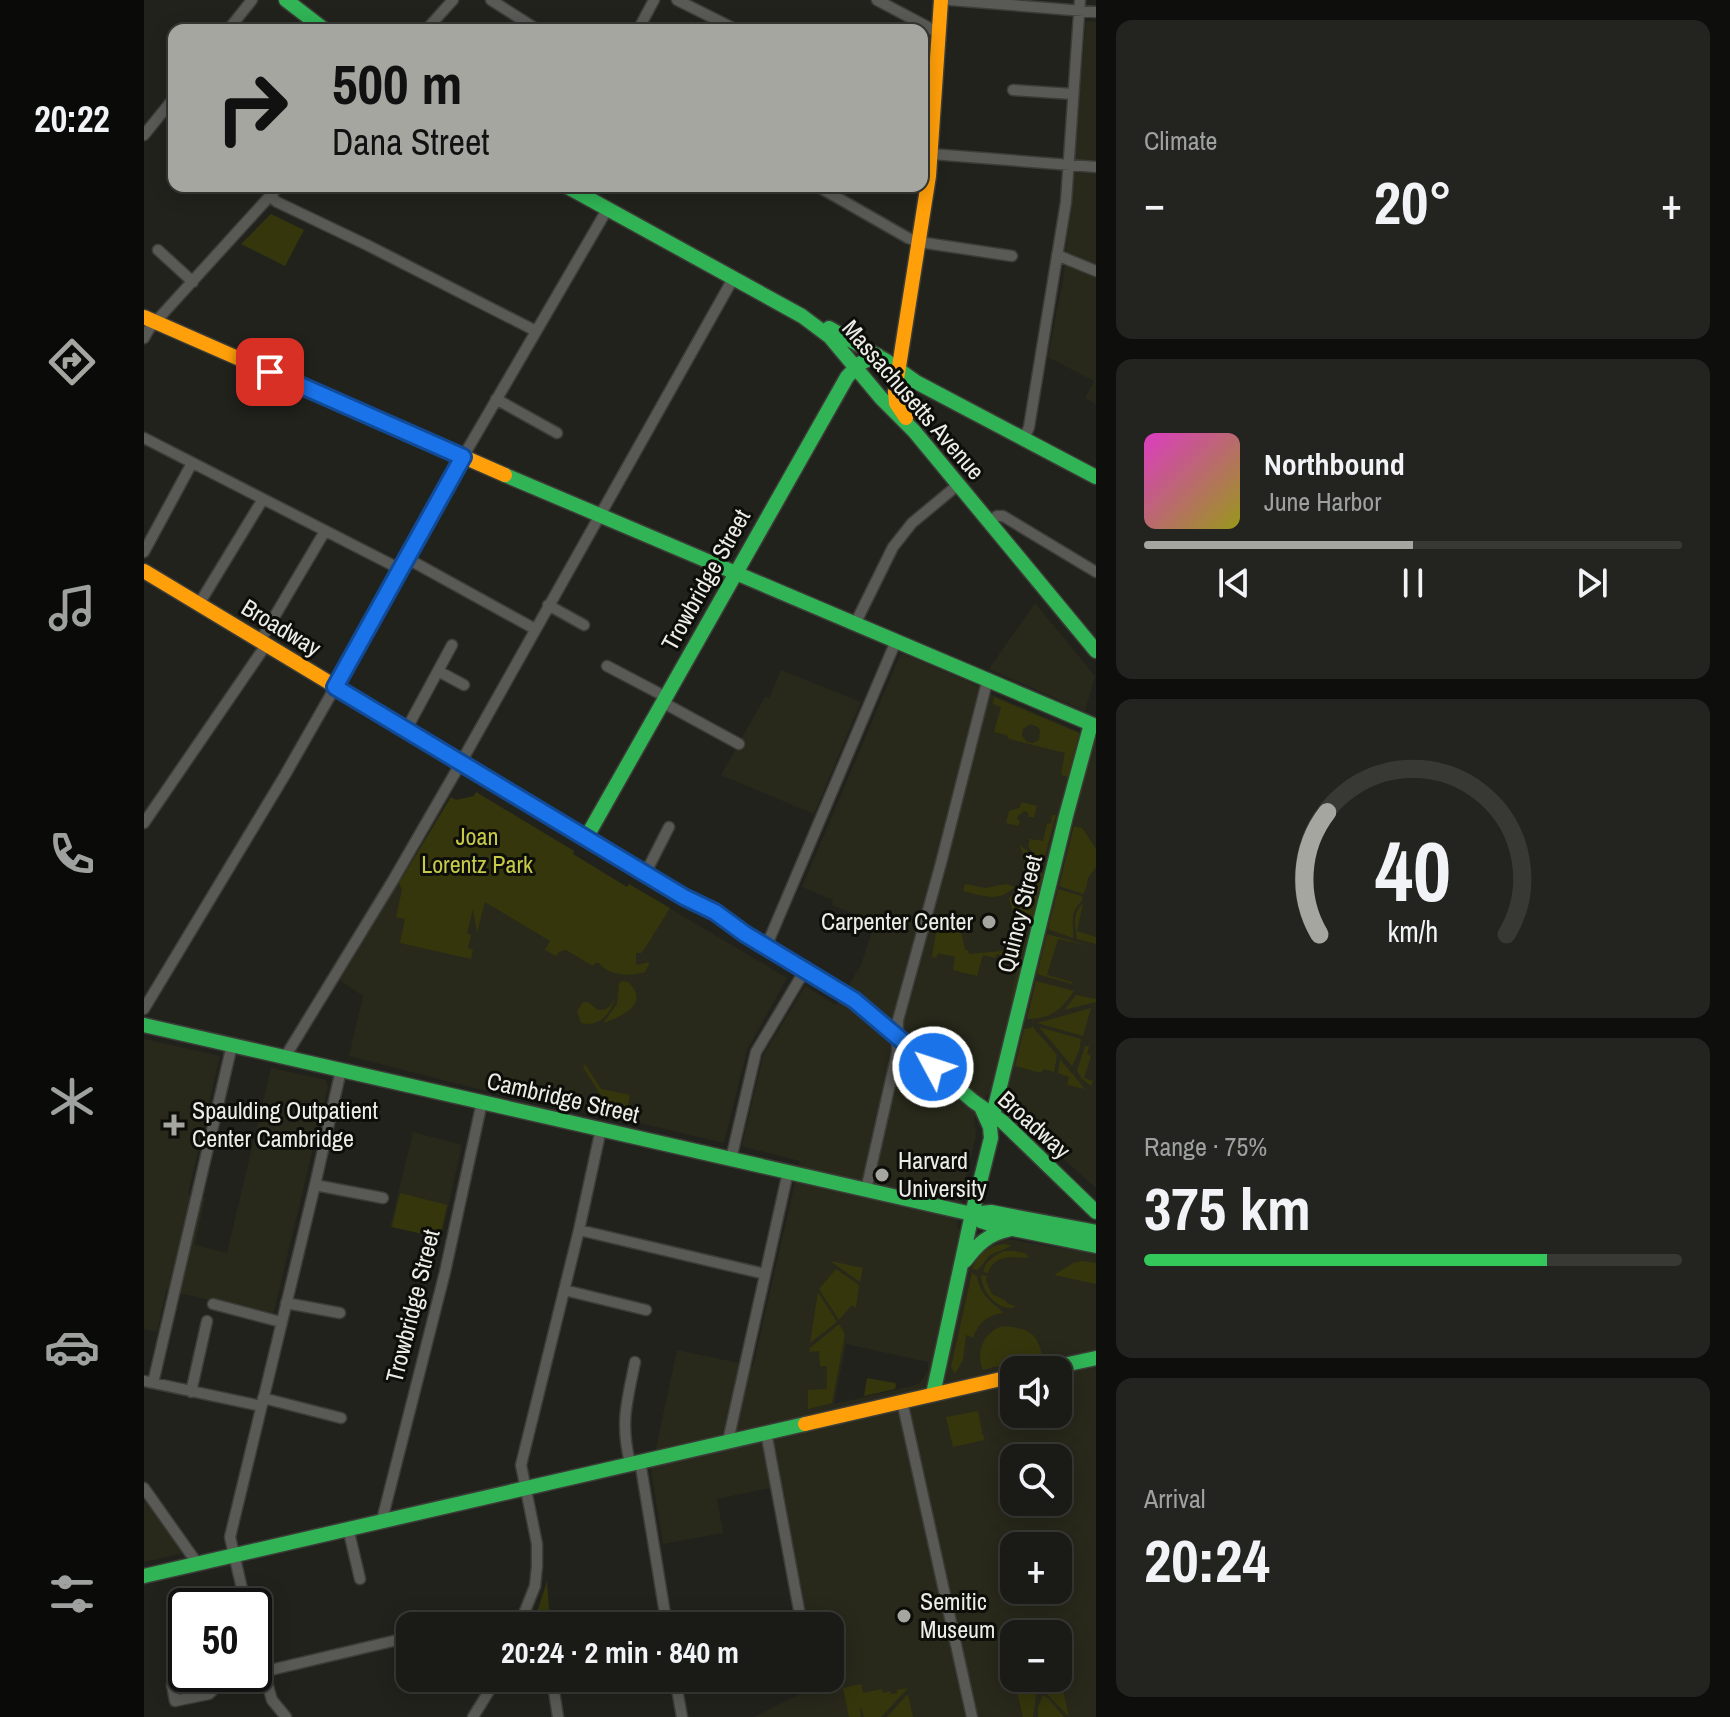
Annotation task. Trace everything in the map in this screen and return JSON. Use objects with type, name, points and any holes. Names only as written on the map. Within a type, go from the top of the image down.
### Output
[{"type":"main road","points":[[286,0],[317,24]]},
{"type":"main road","points":[[928,122],[941,0]]},
{"type":"main road","points":[[928,136],[931,154],[928,176]]},
{"type":"main road","name":"Massachusetts Avenue","points":[[577,192],[802,316],[830,337],[959,484],[1096,651]]},
{"type":"main road","points":[[914,431],[895,400],[926,192]]},
{"type":"main road","points":[[802,316],[877,355],[940,395],[1096,477]]},
{"type":"main road","points":[[150,320],[599,516],[1094,725]]},
{"type":"main road","name":"Trowbridge Street","points":[[586,838],[847,377],[856,367],[877,355]]},
{"type":"main road","name":"Broadway","points":[[144,571],[684,897],[711,919],[745,934],[854,1000],[993,1115],[1096,1212]]},
{"type":"main road","name":"Quincy Street","points":[[993,1115],[1066,816],[1094,725]]},
{"type":"main road","name":"Cambridge Street","points":[[144,1025],[972,1214],[989,1224],[1096,1246]]},
{"type":"main road","points":[[933,1394],[992,1135],[980,1106]]},
{"type":"main road","name":"Cambridge Street","points":[[972,1214],[991,1212],[1096,1232]]},
{"type":"main road","points":[[959,1272],[970,1253],[986,1237],[1003,1231],[1021,1231]]},
{"type":"main road","points":[[1072,1363],[1096,1358]]},
{"type":"main road","points":[[144,1576],[1000,1379]]},
{"type":"street","points":[[233,24],[252,0]]},
{"type":"street","points":[[431,24],[453,0]]},
{"type":"street","points":[[491,0],[529,24]]},
{"type":"street","points":[[641,24],[654,0]]},
{"type":"street","points":[[677,0],[725,24]]},
{"type":"street","points":[[877,0],[922,24]]},
{"type":"street","points":[[950,0],[1079,6],[1096,12]]},
{"type":"street","points":[[1024,439],[1029,427],[1066,202],[1079,6]]},
{"type":"street","points":[[928,27],[939,33]]},
{"type":"street","points":[[1013,90],[1073,94]]},
{"type":"street","points":[[144,135],[168,105]]},
{"type":"street","points":[[931,154],[1096,167]]},
{"type":"street","points":[[144,338],[150,320],[193,282],[274,192]]},
{"type":"street","points":[[827,192],[919,242],[1012,256]]},
{"type":"street","points":[[270,196],[536,331]]},
{"type":"street","points":[[144,1009],[285,775],[496,399],[608,208]]},
{"type":"street","points":[[158,250],[193,282]]},
{"type":"street","points":[[1057,255],[1096,271]]},
{"type":"street","points":[[285,1057],[461,763],[734,277]]},
{"type":"street","points":[[496,399],[557,433]]},
{"type":"street","points":[[144,438],[402,570]]},
{"type":"street","points":[[144,552],[192,463]]},
{"type":"street","points":[[855,624],[893,547],[912,523],[959,484]]},
{"type":"street","points":[[199,604],[263,499]]},
{"type":"street","points":[[989,521],[1004,516],[1096,572]]},
{"type":"street","points":[[144,822],[263,643],[325,531]]},
{"type":"street","points":[[408,559],[535,629]]},
{"type":"street","points":[[548,605],[584,625]]},
{"type":"street","points":[[766,947],[896,641]]},
{"type":"street","points":[[406,730],[452,645]]},
{"type":"street","points":[[607,666],[739,744]]},
{"type":"street","points":[[438,671],[464,685]]},
{"type":"street","points":[[866,1190],[897,1053],[898,1020],[988,678]]},
{"type":"street","points":[[645,874],[669,827]]},
{"type":"street","points":[[731,1159],[757,1050],[805,970]]},
{"type":"street","points":[[232,1045],[186,1249],[149,1382],[341,1418]]},
{"type":"street","points":[[242,1588],[230,1537],[341,1070]]},
{"type":"street","name":"Trowbridge Street","points":[[382,1520],[445,1272],[482,1102]]},
{"type":"street","points":[[523,1612],[535,1586],[537,1544],[521,1463],[601,1129]]},
{"type":"street","points":[[728,1441],[788,1172]]},
{"type":"street","points":[[315,1185],[383,1198]]},
{"type":"street","points":[[579,1230],[765,1274]]},
{"type":"street","points":[[564,1290],[646,1310]]},
{"type":"street","points":[[286,1303],[340,1313]]},
{"type":"street","points":[[213,1304],[281,1322]]},
{"type":"street","points":[[191,1392],[207,1321]]},
{"type":"street","points":[[635,1362],[624,1415],[624,1437],[635,1462],[664,1612]]},
{"type":"street","points":[[902,1401],[972,1717]]},
{"type":"street","points":[[766,1432],[799,1612]]},
{"type":"street","points":[[144,1488],[197,1563]]},
{"type":"street","points":[[348,1528],[360,1579]]},
{"type":"street","points":[[272,1669],[396,1640]]},
{"type":"street","points":[[268,1692],[286,1717]]},
{"type":"street","points":[[473,1717],[488,1692]]},
{"type":"street","points":[[554,1692],[558,1717]]},
{"type":"street","points":[[678,1692],[682,1717]]},
{"type":"shaded area","points":[[1086,21],[1096,22],[1096,404],[1085,398],[1094,381],[1048,357],[1064,275]]},
{"type":"shaded area","points":[[1035,603],[1095,676],[1085,711],[989,669]]},
{"type":"shaded area","name":"Harvard University","points":[[901,653],[1096,739],[1096,1188],[987,1094],[974,1119],[976,1136],[957,1228],[997,1241],[1007,1239],[1096,1254],[1096,1717],[754,1717],[803,1692],[844,1692],[844,1612],[803,1612],[780,1486],[717,1499],[723,1533],[663,1544],[651,1471],[677,1350],[753,1366],[800,1161],[742,1145],[763,1056],[805,986],[836,1005],[861,965],[875,923],[832,905],[833,900],[802,887]],"holes":[[[846,1344],[928,1362],[928,1370],[920,1383],[912,1386],[834,1404]]]},
{"type":"shaded area","points":[[781,670],[861,702],[814,814],[721,775],[765,697],[769,698]]},
{"type":"shaded area","points":[[476,792],[627,887],[629,884],[787,978],[747,1050],[724,1143],[534,1098],[518,1098],[474,1088],[349,1056],[363,996],[340,980],[451,797],[456,800],[474,796]]},
{"type":"shaded area","name":"Spaulding Outpatient Center Cambridge","points":[[144,1039],[220,1056],[188,1194],[205,1198],[195,1245],[227,1253],[271,1068],[326,1080],[328,1086],[273,1315],[166,1290],[157,1332],[144,1329]]},
{"type":"shaded area","points":[[413,1132],[462,1145],[441,1238],[390,1227]]},
{"type":"shaded area","points":[[147,1501],[184,1554],[144,1562],[144,1503]]},
{"type":"green space","points":[[271,214],[304,230],[285,266],[241,244]]},
{"type":"green space","points":[[994,697],[1079,733],[1068,777],[1061,775],[1065,753],[1009,739],[1007,735],[994,732],[1001,707],[993,704]],"holes":[[[1030,724],[1038,727],[1039,740],[1027,742],[1022,736],[1023,729]]]},
{"type":"green space","name":"Joan Lorentz Park","points":[[476,792],[627,887],[629,884],[670,908],[645,948],[641,953],[636,953],[636,965],[650,962],[645,972],[633,975],[614,973],[599,963],[593,966],[566,950],[556,956],[545,950],[550,941],[485,902],[477,933],[473,909],[467,933],[471,935],[468,948],[473,950],[471,959],[400,943],[405,919],[396,917],[402,890],[399,883],[451,797],[456,800],[474,796]]},
{"type":"green space","points":[[1022,802],[1037,806],[1034,817],[1029,817],[1028,812],[1024,811],[1018,816],[1018,826],[1006,823],[1009,811],[1019,808]]},
{"type":"green space","points":[[1052,815],[1056,815],[1043,863],[1040,863],[1028,846],[1030,839],[1043,841]]},
{"type":"green space","points":[[1074,826],[1082,828],[1096,849],[1096,867],[1088,878],[1083,894],[1059,886]]},
{"type":"green space","points":[[1019,845],[1027,850],[1040,870],[1020,883],[1025,857]]},
{"type":"green space","points":[[1043,873],[1030,926],[1013,913],[1009,898],[1028,883],[1036,883]]},
{"type":"green space","points":[[965,884],[985,888],[1006,884],[1015,887],[1002,895],[990,897],[963,891]]},
{"type":"green space","points":[[1058,889],[1082,896],[1074,914],[1073,938],[1048,929]]},
{"type":"green space","points":[[1083,903],[1077,931],[1096,937],[1096,944],[1077,939],[1076,915]]},
{"type":"green space","points":[[960,926],[965,950],[969,954],[1012,950],[1021,941],[1023,928],[1028,930],[1011,1002],[1020,959],[997,954],[995,958],[983,955],[977,976],[953,970],[955,957],[938,953],[936,958],[932,957],[936,932]]},
{"type":"green space","points":[[1047,934],[1090,946],[1058,939],[1047,975],[1072,984],[1037,974]]},
{"type":"green space","points":[[622,981],[628,982],[634,990],[635,1003],[625,1013],[603,1023],[617,1004]]},
{"type":"green space","points":[[1036,981],[1074,991],[1055,1012],[1027,1019]]},
{"type":"green space","points":[[1076,995],[1096,999],[1096,1002],[1064,1010]]},
{"type":"green space","points":[[615,996],[611,1008],[604,1018],[593,1023],[581,1023],[577,1011],[583,1002],[604,1010],[611,1005]]},
{"type":"green space","points":[[1091,1008],[1083,1036],[1037,1023]]},
{"type":"green space","points":[[1032,1026],[1057,1055],[1054,1072],[1043,1069],[1041,1073],[1015,1066],[1024,1029]]},
{"type":"green space","points":[[1039,1027],[1081,1039],[1072,1066]]},
{"type":"green space","points":[[1085,1046],[1089,1046],[1087,1054],[1091,1056],[1084,1078],[1093,1081],[1091,1086],[1077,1071]]},
{"type":"green space","points":[[1060,1059],[1085,1089],[1067,1085],[1069,1077],[1058,1073]]},
{"type":"green space","points":[[585,1064],[601,1089],[630,1095],[626,1115],[608,1113],[608,1102],[583,1067]]},
{"type":"green space","points":[[400,1193],[447,1205],[440,1238],[392,1227]]},
{"type":"green space","points":[[1005,1244],[1012,1246],[990,1255],[978,1270],[972,1269],[985,1251]]},
{"type":"green space","points":[[1004,1251],[1027,1254],[1028,1258],[1004,1258],[995,1262],[988,1273],[983,1272],[988,1261]]},
{"type":"green space","points":[[830,1261],[863,1268],[860,1282]]},
{"type":"green space","points":[[1073,1263],[1096,1263],[1096,1284],[1054,1275]]},
{"type":"green space","points":[[836,1269],[859,1285],[856,1307],[851,1306],[839,1320],[819,1289]]},
{"type":"green space","points":[[972,1273],[977,1276],[987,1298],[1004,1313],[984,1320],[973,1338],[966,1335],[963,1360],[955,1374],[951,1367]]},
{"type":"green space","points":[[981,1275],[987,1276],[992,1294],[1015,1306],[1001,1306],[991,1298]]},
{"type":"green space","points":[[818,1292],[837,1322],[810,1343]]},
{"type":"green space","points":[[839,1324],[845,1334],[832,1403],[808,1409],[808,1390],[827,1389],[827,1366],[820,1366],[819,1351],[809,1352],[810,1348]]},
{"type":"green space","points":[[1002,1326],[1029,1332],[1037,1340],[1042,1355],[1000,1356],[1000,1366],[983,1370],[981,1350],[986,1338]]},
{"type":"green space","points":[[867,1378],[895,1383],[895,1389],[864,1396]]},
{"type":"green space","points":[[978,1411],[980,1433],[984,1440],[953,1447],[946,1417]]},
{"type":"green space","points":[[547,1581],[549,1612],[537,1612]]},
{"type":"green space","points":[[861,1684],[863,1693],[882,1689],[883,1693],[890,1691],[891,1694],[908,1688],[881,1717],[864,1717],[861,1708],[861,1717],[849,1717],[844,1688]]},
{"type":"green space","points":[[1017,1692],[1035,1692],[1033,1717],[1023,1717]]},
{"type":"green space","points":[[1045,1692],[1063,1692],[1069,1717]]},
{"type":"green space","points":[[1043,1695],[1049,1699],[1064,1717],[1038,1717]]},
{"type":"green space","points":[[906,1696],[913,1717],[887,1717]]},
{"type":"traffic: fast","points":[[286,0],[317,24]]},
{"type":"traffic: fast","points":[[577,192],[802,316],[830,337],[881,398],[914,431],[1096,651]]},
{"type":"traffic: fast","points":[[829,328],[916,382],[1096,477]]},
{"type":"traffic: fast","points":[[586,838],[847,377],[859,364],[877,355]]},
{"type":"traffic: fast","points":[[505,475],[1096,726]]},
{"type":"traffic: fast","points":[[993,1115],[1091,724]]},
{"type":"traffic: fast","points":[[476,771],[724,918],[854,1000],[973,1101],[1003,1122],[1096,1212]]},
{"type":"traffic: fast","points":[[144,1025],[972,1214],[993,1225],[1096,1246]]},
{"type":"traffic: fast","points":[[933,1394],[991,1138],[990,1127],[981,1107]]},
{"type":"traffic: fast","points":[[972,1214],[991,1212],[1096,1232]]},
{"type":"traffic: fast","points":[[965,1261],[984,1241],[1008,1230]]},
{"type":"traffic: fast","points":[[1072,1363],[1096,1358]]},
{"type":"traffic: fast","points":[[144,1576],[805,1424]]},
{"type":"traffic: slow","points":[[928,182],[941,0]]},
{"type":"traffic: slow","points":[[906,418],[896,403],[895,392],[926,192]]},
{"type":"traffic: slow","points":[[144,317],[505,475]]},
{"type":"traffic: slow","points":[[144,571],[476,771]]},
{"type":"traffic: slow","points":[[805,1424],[1000,1379]]},
{"type":"place","name":"Carpenter Center","points":[[989,922]]},
{"type":"place","name":"Spaulding Outpatient Center Cambridge","points":[[174,1125]]},
{"type":"place","name":"Harvard University","points":[[882,1175]]},
{"type":"place","name":"Semitic Museum","points":[[904,1616]]},
{"type":"route","points":[[270,372],[463,457],[335,687],[684,897],[715,912],[745,934],[849,997],[933,1067]]}]
